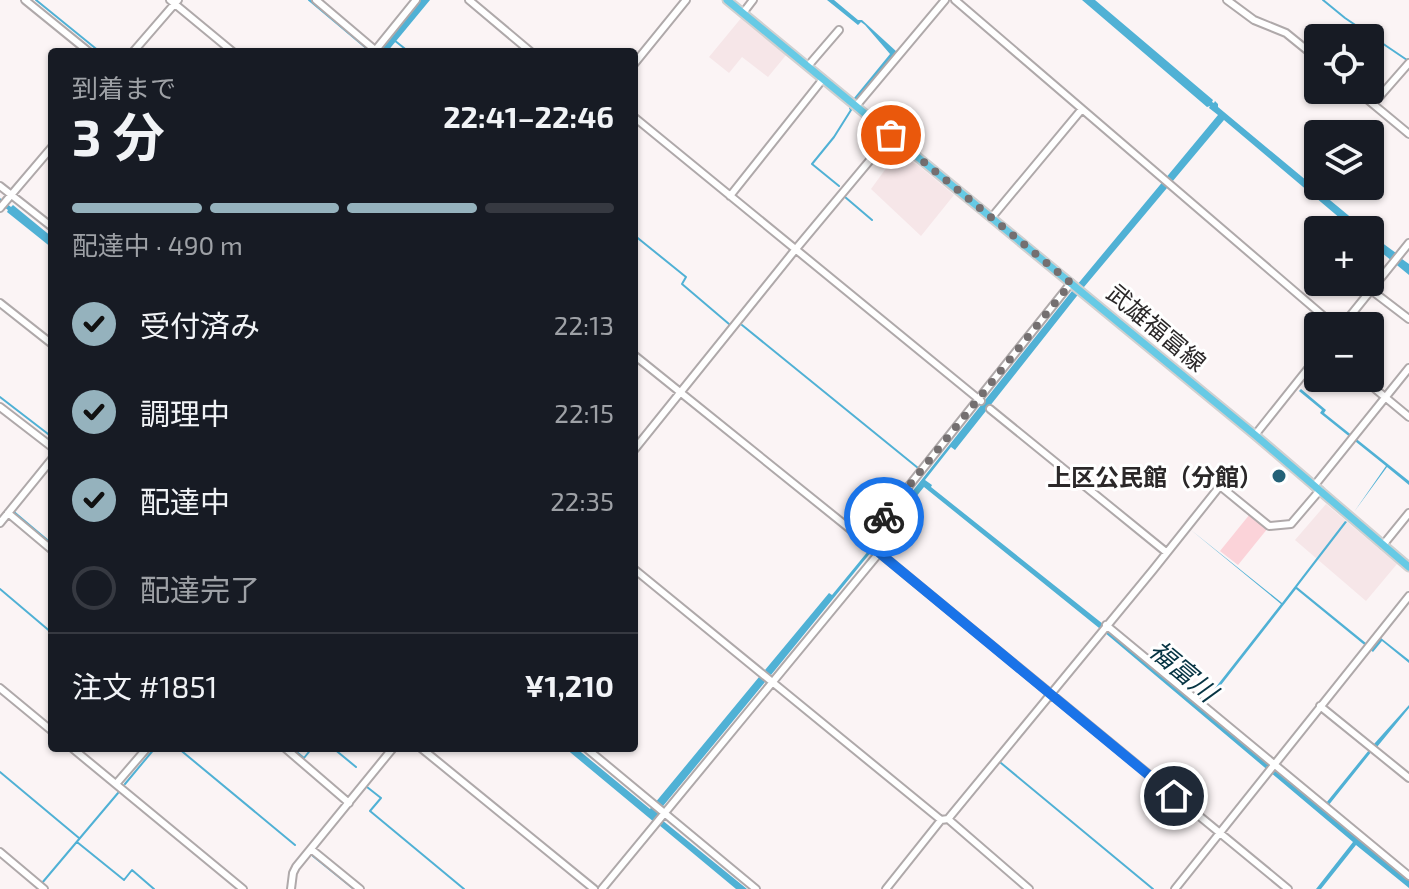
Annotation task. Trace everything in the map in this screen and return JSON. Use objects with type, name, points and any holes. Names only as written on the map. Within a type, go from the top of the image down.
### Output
[{"type":"main road","name":"武雄福富線","points":[[727,0],[1083,292],[1409,567]]},
{"type":"street","points":[[25,0],[84,48]]},
{"type":"street","points":[[316,0],[371,48]]},
{"type":"street","points":[[376,48],[416,0]]},
{"type":"street","points":[[469,0],[526,48]]},
{"type":"street","points":[[638,59],[686,0]]},
{"type":"street","points":[[743,13],[753,0]]},
{"type":"street","points":[[856,106],[945,0]]},
{"type":"street","points":[[955,0],[1319,312]]},
{"type":"street","points":[[1227,0],[1254,20],[1286,33],[1304,48]]},
{"type":"street","points":[[136,48],[174,1],[228,48]]},
{"type":"street","points":[[808,66],[839,30]]},
{"type":"street","points":[[1384,91],[1409,63]]},
{"type":"street","points":[[730,196],[823,79]]},
{"type":"street","points":[[1373,104],[1409,134]]},
{"type":"street","points":[[992,217],[1082,109]]},
{"type":"street","points":[[638,120],[980,400]]},
{"type":"street","points":[[638,445],[891,135]]},
{"type":"street","points":[[0,208],[48,152]]},
{"type":"street","points":[[0,186],[9,198],[48,224]]},
{"type":"street","points":[[1384,274],[1409,243]]},
{"type":"street","points":[[602,889],[872,547],[980,400],[1073,284]]},
{"type":"street","points":[[1353,312],[1366,296]]},
{"type":"street","points":[[1379,296],[1409,319]]},
{"type":"street","points":[[0,303],[48,341]]},
{"type":"street","points":[[638,358],[1288,889]]},
{"type":"street","points":[[886,889],[1220,486],[1269,526],[1291,524],[1352,437],[1409,368]]},
{"type":"street","points":[[1255,435],[1304,374]]},
{"type":"street","points":[[1379,392],[1409,417]]},
{"type":"street","points":[[0,407],[48,444]]},
{"type":"street","points":[[990,409],[1166,552]]},
{"type":"street","points":[[0,523],[48,464]]},
{"type":"street","points":[[8,513],[48,547]]},
{"type":"street","points":[[1383,545],[1409,513]]},
{"type":"street","points":[[638,572],[1029,889]]},
{"type":"street","points":[[1175,889],[1409,596]]},
{"type":"street","points":[[1106,625],[1203,705],[1272,768],[1325,806],[1409,876]]},
{"type":"street","points":[[0,688],[48,728]]},
{"type":"street","points":[[1320,706],[1409,778]]},
{"type":"street","points":[[77,752],[243,889]]},
{"type":"street","points":[[116,784],[144,752]]},
{"type":"street","points":[[290,752],[349,803]]},
{"type":"street","points":[[291,889],[293,873],[390,752]]},
{"type":"street","points":[[426,752],[594,889]]},
{"type":"street","points":[[591,752],[653,803],[661,816],[756,889]]},
{"type":"street","points":[[311,849],[360,889]]},
{"type":"street","points":[[0,852],[44,889]]},
{"type":"shaded area","points":[[742,17],[787,54],[768,77],[742,57],[729,73],[709,57]]},
{"type":"shaded area","points":[[889,143],[954,195],[921,236],[871,189],[887,167],[876,157]]},
{"type":"shaded area","points":[[1326,504],[1397,564],[1366,601],[1295,540]]},
{"type":"shaded area","points":[[1250,514],[1268,528],[1238,565],[1220,551]]},
{"type":"water","points":[[420,0],[430,0],[390,48],[380,48]]},
{"type":"water","points":[[827,0],[834,0],[862,20],[897,52],[857,101],[854,98],[890,54],[865,25],[861,22],[858,25]]},
{"type":"water","points":[[1082,0],[1095,0],[1212,102],[1215,101],[1218,107],[1304,178],[1304,188],[1224,120],[1084,287],[955,450],[951,447],[925,480],[1201,706],[1281,604],[1191,530],[1282,603],[1347,522],[1297,587],[1372,648],[1381,638],[1409,663],[1382,641],[1373,652],[1296,589],[1203,708],[1322,808],[1409,705],[1377,747],[1323,809],[1409,880],[1409,888],[1356,845],[1321,889],[1316,889],[1353,842],[1104,632],[924,487],[659,811],[662,820],[747,889],[736,889],[660,823],[654,822],[570,752],[581,752],[650,809],[759,677],[767,672],[765,670],[829,593],[832,595],[869,550],[872,542],[1072,291],[1218,115],[1210,106],[1207,107]]},
{"type":"water","points":[[0,198],[48,234],[48,245],[7,212],[0,204]]},
{"type":"water","points":[[1319,200],[1330,200],[1349,216],[1337,216]]},
{"type":"water","points":[[1384,244],[1400,260],[1409,264],[1409,275],[1384,254]]},
{"type":"water","points":[[1301,389],[1326,410],[1324,413],[1409,481],[1409,485],[1387,467],[1354,512],[1386,466],[1320,413],[1322,410],[1299,391]]},
{"type":"waterway","points":[[36,0],[95,48]]},
{"type":"waterway","points":[[309,0],[366,48]]},
{"type":"waterway","points":[[1323,0],[1409,59]]},
{"type":"waterway","points":[[394,40],[404,48]]},
{"type":"waterway","points":[[839,186],[812,164],[834,137],[850,108]]},
{"type":"waterway","points":[[845,197],[872,220]]},
{"type":"waterway","points":[[638,238],[686,277],[682,284],[729,324]]},
{"type":"waterway","points":[[742,325],[918,468]]},
{"type":"waterway","points":[[0,397],[48,434]]},
{"type":"waterway","points":[[14,512],[48,541]]},
{"type":"waterway","points":[[0,589],[48,630]]},
{"type":"waterway","points":[[125,784],[152,752]]},
{"type":"waterway","points":[[183,752],[295,845]]},
{"type":"waterway","points":[[297,752],[304,758],[309,752]]},
{"type":"waterway","points":[[338,752],[356,767]]},
{"type":"waterway","points":[[1001,763],[1153,889]]},
{"type":"waterway","points":[[0,772],[79,838]]},
{"type":"waterway","points":[[367,787],[381,798],[370,811],[464,889]]},
{"type":"waterway","points":[[42,883],[118,793]]},
{"type":"waterway","points":[[77,842],[124,880],[132,870],[154,889]]},
{"type":"waterway","points":[[313,856],[354,889]]},
{"type":"way so far","points":[[884,517],[1071,283],[891,135]]},
{"type":"place","name":"上区公民館（分館）","points":[[1279,476]]},
{"type":"route","points":[[884,517],[865,541],[1174,796]]},
{"type":"water label","name":"福富川","points":[[1184,670]]}]
